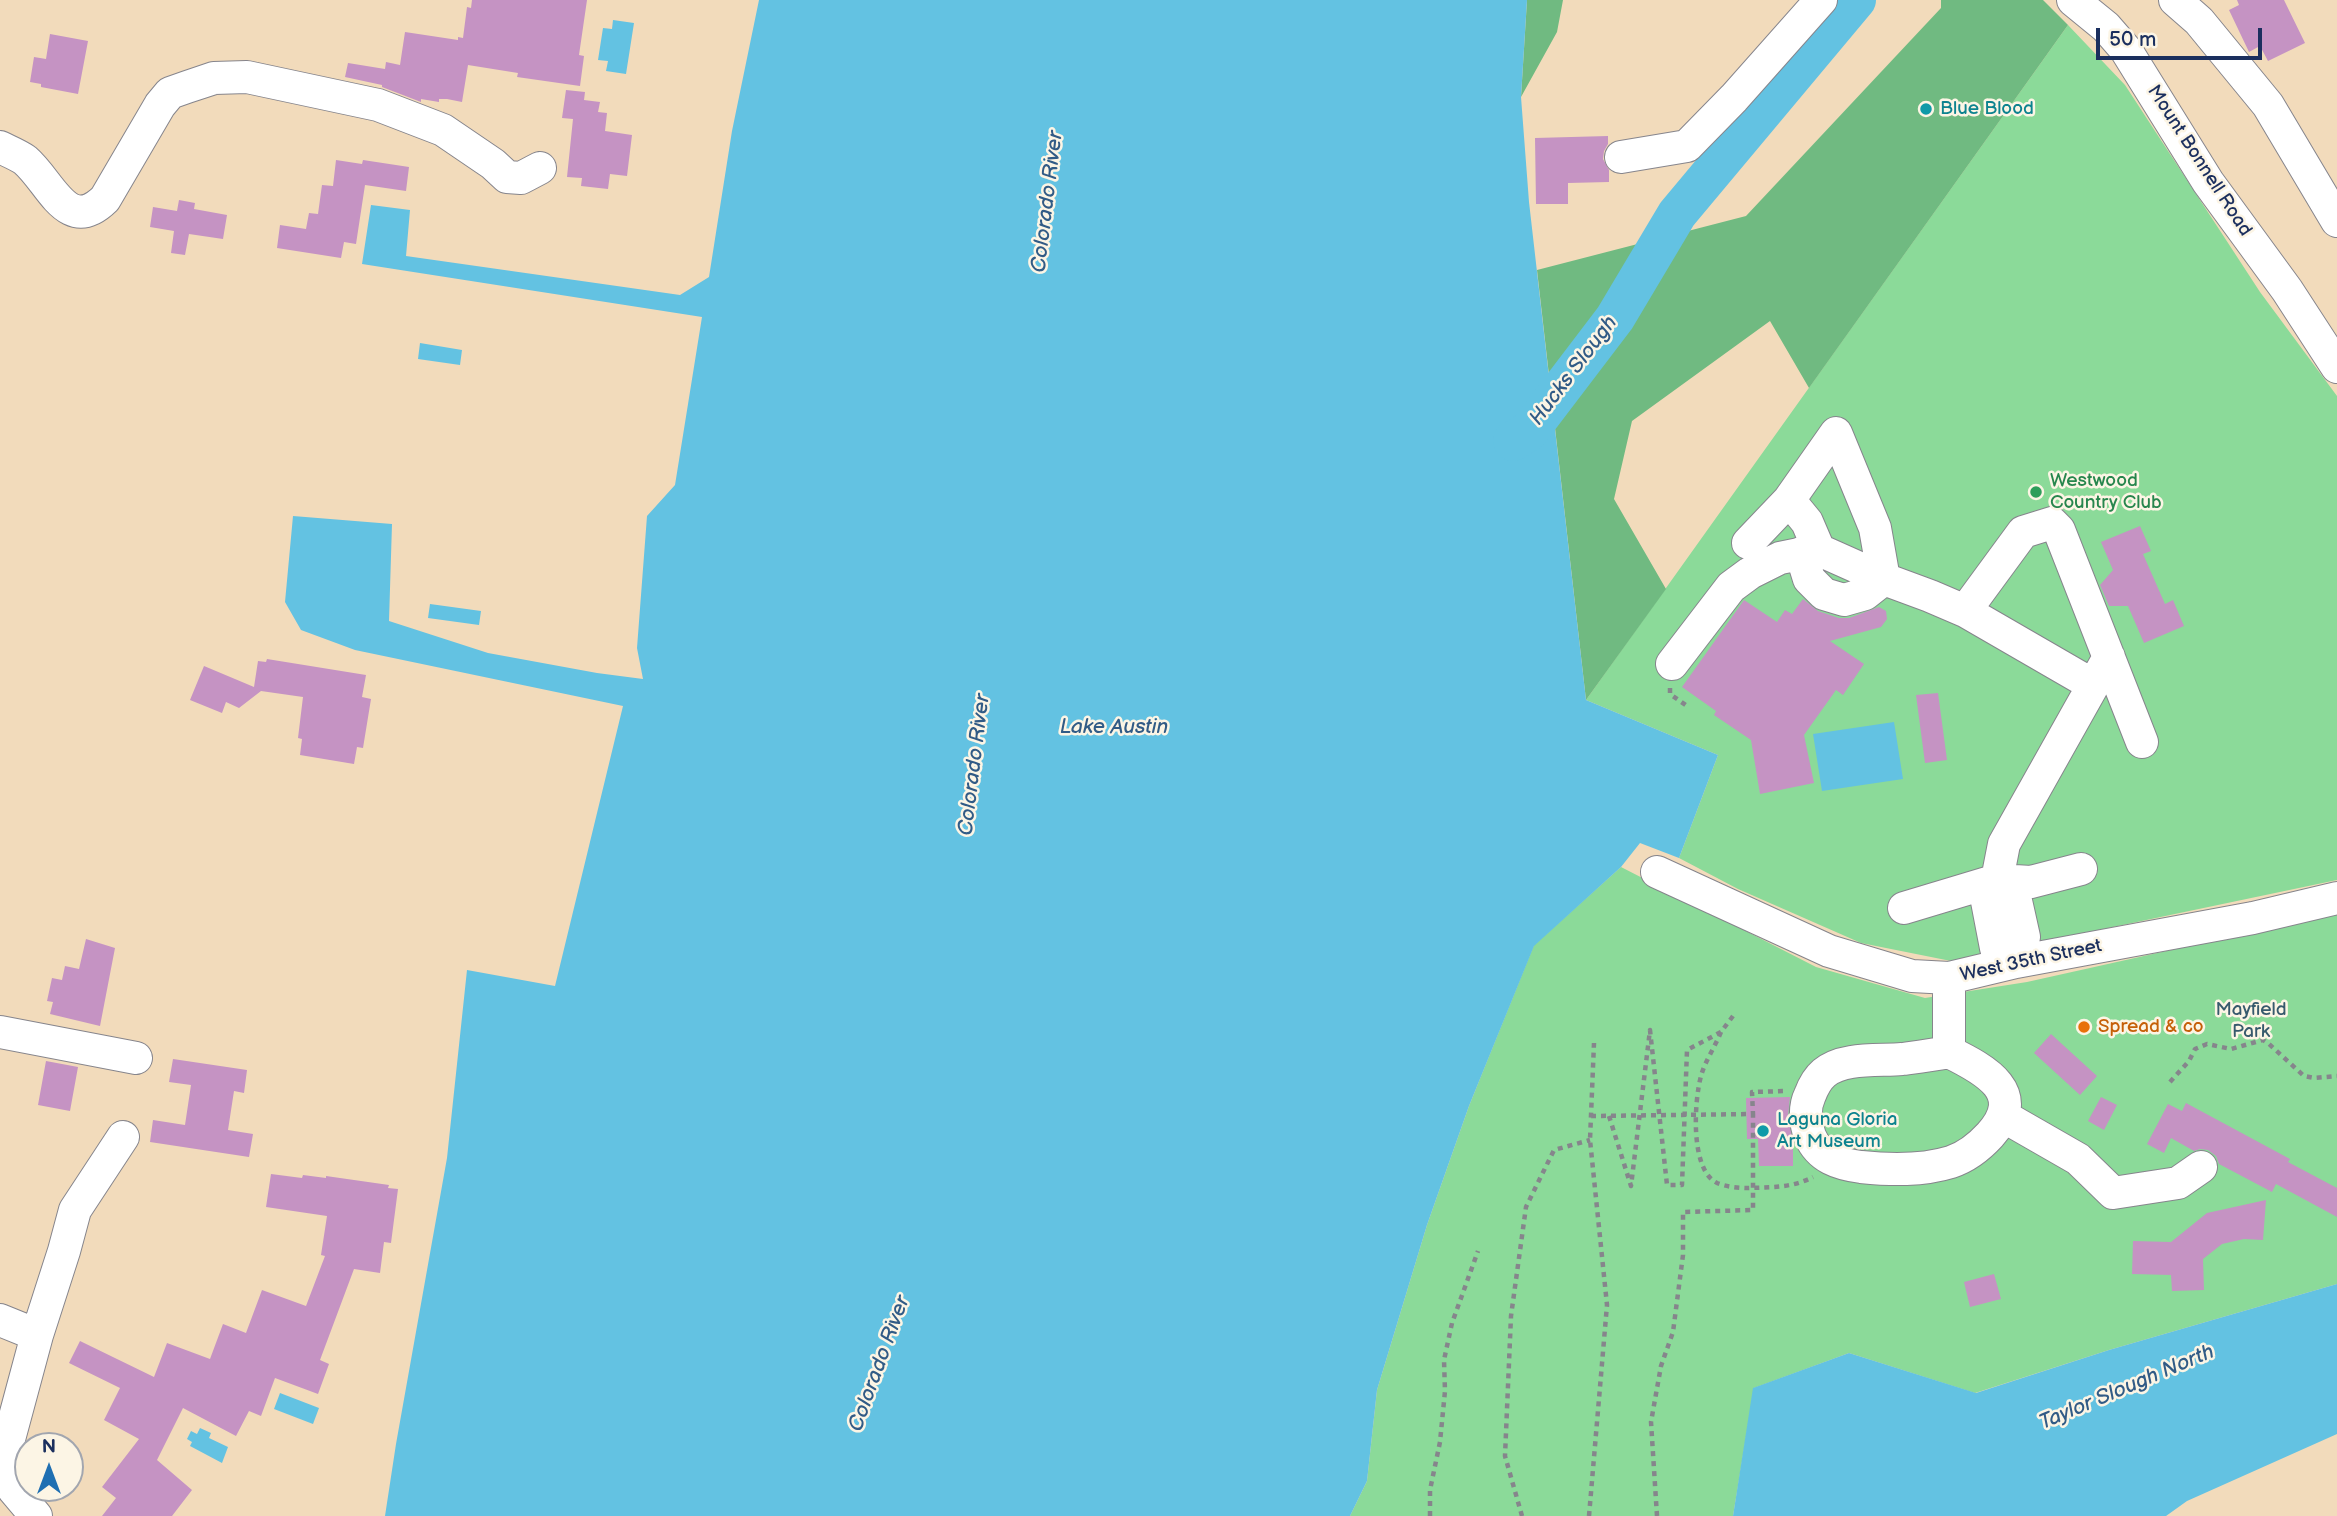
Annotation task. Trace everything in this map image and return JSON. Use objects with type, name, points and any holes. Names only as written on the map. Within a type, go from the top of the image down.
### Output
[{"type":"street","points":[[1621,157],[1686,146],[1821,0]]},
{"type":"street","name":"Mount Bonnell Road","points":[[2073,0],[2106,27],[2126,50],[2208,182],[2287,290],[2337,367]]},
{"type":"street","points":[[2175,0],[2201,10],[2268,104],[2337,221]]},
{"type":"street","points":[[0,147],[24,160],[68,209],[83,213],[94,210],[105,199],[160,104],[170,93],[214,78],[247,77],[378,104],[443,130],[493,164],[507,177],[521,178],[540,169]]},
{"type":"street","points":[[1748,543],[1788,500],[1836,433],[1875,528],[1884,579]]},
{"type":"street","points":[[1788,500],[1807,522],[1809,579],[1824,594],[1844,600],[1865,594],[1884,579]]},
{"type":"street","points":[[1965,611],[2023,532],[2052,523],[2059,530],[2142,742]]},
{"type":"street","points":[[1672,672],[1731,587],[1750,573],[1780,558],[1810,551]]},
{"type":"street","points":[[1884,579],[1965,611],[2093,685]]},
{"type":"street","points":[[1997,880],[2004,844],[2109,657]]},
{"type":"street","points":[[1904,908],[1997,880],[2031,882],[2081,869]]},
{"type":"street","name":"West 35th Street","points":[[1657,872],[1829,951],[1912,976],[1949,978],[2016,962],[2253,918],[2337,898]]},
{"type":"street","points":[[1997,880],[2014,892],[2024,937],[2016,962]]},
{"type":"street","points":[[1949,978],[1949,1052]]},
{"type":"street","points":[[0,1032],[136,1058]]},
{"type":"street","points":[[1949,1052],[1973,1064],[1996,1083],[2007,1106],[1992,1132],[1977,1149],[1953,1161],[1931,1167],[1907,1169],[1854,1166],[1832,1161],[1820,1152],[1807,1129],[1807,1107],[1811,1091],[1825,1072],[1836,1066],[1852,1063],[1949,1052]]},
{"type":"street","points":[[2003,1116],[2078,1159],[2113,1193],[2178,1183],[2201,1167]]},
{"type":"street","points":[[36,1516],[14,1490],[6,1468],[9,1439],[75,1210],[123,1137]]},
{"type":"street","points":[[0,1320],[37,1335]]},
{"type":"path","points":[[1672,672],[1670,694],[1687,706]]},
{"type":"path","points":[[1736,1012],[1721,1032],[1700,1078],[1696,1115],[1699,1158],[1704,1170],[1717,1183],[1742,1188],[1798,1185],[1816,1175],[1832,1161]]},
{"type":"path","points":[[1609,1116],[1631,1186],[1650,1030],[1667,1185],[1682,1185],[1687,1050],[1721,1032]]},
{"type":"path","points":[[2170,1082],[2189,1061],[2195,1049],[2207,1044],[2231,1049],[2263,1040],[2304,1076],[2337,1076]]},
{"type":"path","points":[[1589,1516],[1607,1305],[1590,1140],[1594,1043]]},
{"type":"path","points":[[1657,1516],[1651,1422],[1661,1366],[1673,1332],[1683,1255],[1683,1212],[1753,1210],[1752,1092],[1811,1091]]},
{"type":"path","points":[[1591,1116],[1752,1115]]},
{"type":"path","points":[[1522,1516],[1505,1456],[1511,1316],[1526,1207],[1553,1150],[1590,1140]]},
{"type":"path","points":[[1430,1516],[1430,1490],[1440,1442],[1445,1391],[1444,1360],[1452,1323],[1478,1251]]},
{"type":"green space","points":[[1527,0],[1563,0],[1557,32],[1521,97]]},
{"type":"green space","points":[[1941,0],[2043,0],[2068,25],[1809,388],[1770,321],[1632,421],[1614,499],[1666,589],[1586,700],[1537,270],[1746,216],[1941,8]]},
{"type":"green space","name":"Westwood Country Club","points":[[2068,25],[2125,85],[2260,292],[2337,396],[2337,880],[1951,961],[1861,943],[1738,889],[1679,858],[1718,755],[1586,700]]},
{"type":"green space","name":"Mayfield Park","points":[[1621,867],[1816,967],[1925,998],[2027,982],[2337,913],[2337,1284],[2109,1350],[1975,1393],[1849,1353],[1754,1388],[1733,1516],[1350,1516],[1367,1481],[1377,1390],[1427,1225],[1469,1106],[1534,945]]},
{"type":"water","name":"Lake Austin","points":[[759,0],[1527,0],[1521,97],[1529,202],[1586,700],[1718,755],[1679,858],[1640,843],[1621,867],[1534,946],[1469,1106],[1427,1225],[1377,1390],[1367,1481],[1350,1516],[385,1516],[447,1158],[467,970],[555,986],[623,706],[355,650],[301,630],[285,602],[293,516],[392,524],[389,621],[488,653],[643,679],[637,648],[647,516],[675,485],[702,317],[362,264],[371,205],[410,210],[406,256],[680,295],[709,277],[732,131]]},
{"type":"water","points":[[613,20],[634,23],[626,74],[606,71],[608,61],[598,60],[603,28],[612,29]]},
{"type":"water","points":[[420,343],[462,350],[460,365],[418,359]]},
{"type":"water","points":[[430,604],[481,611],[479,625],[428,618]]},
{"type":"water","points":[[1894,722],[1903,779],[1822,791],[1813,734]]},
{"type":"water","name":"Taylor Slough North","points":[[2337,1284],[2337,1434],[2187,1501],[2166,1516],[1733,1516],[1753,1388],[1849,1353],[1976,1393],[2109,1350]]},
{"type":"water","points":[[280,1393],[319,1408],[313,1424],[274,1409]]},
{"type":"water","points":[[200,1428],[211,1433],[209,1438],[228,1447],[222,1463],[190,1446],[192,1442],[187,1439],[191,1431],[197,1434]]},
{"type":"building","points":[[472,0],[587,0],[579,55],[584,56],[580,86],[517,77],[518,73],[468,65],[462,102],[421,99],[421,102],[382,85],[345,77],[348,63],[385,69],[386,62],[400,65],[405,32],[458,40],[458,37],[463,38],[467,7],[471,8]]},
{"type":"building","points":[[2237,0],[2284,0],[2305,43],[2268,61],[2260,46],[2249,52],[2229,10],[2239,5]]},
{"type":"building","points":[[50,34],[88,41],[78,94],[41,87],[41,84],[30,82],[34,57],[46,59]]},
{"type":"building","points":[[566,90],[585,92],[584,100],[600,102],[598,112],[607,113],[605,131],[632,135],[627,176],[610,174],[608,189],[581,186],[582,178],[567,177],[573,119],[562,118]]},
{"type":"building","points":[[1608,136],[1603,159],[1609,170],[1609,182],[1568,183],[1568,204],[1536,204],[1535,138]]},
{"type":"building","points":[[336,160],[362,164],[363,160],[409,167],[406,191],[365,185],[356,244],[344,242],[341,258],[277,248],[280,225],[306,229],[309,213],[318,214],[322,185],[333,186]]},
{"type":"building","points":[[179,200],[195,203],[194,209],[227,215],[223,239],[189,234],[185,255],[171,253],[174,231],[150,227],[153,207],[177,211]]},
{"type":"building","points":[[2140,526],[2151,551],[2143,554],[2165,604],[2173,600],[2184,626],[2144,643],[2128,606],[2109,606],[2100,585],[2113,570],[2101,542]]},
{"type":"building","points":[[1803,599],[1818,611],[1839,618],[1849,618],[1879,607],[1886,611],[1887,619],[1881,627],[1830,641],[1864,664],[1843,695],[1836,690],[1804,735],[1814,783],[1760,794],[1751,740],[1714,715],[1716,711],[1682,687],[1744,600],[1777,622],[1785,610],[1792,614]]},
{"type":"building","points":[[267,659],[366,675],[362,697],[371,699],[363,748],[357,747],[354,764],[300,755],[302,739],[298,738],[303,697],[261,691],[239,708],[226,702],[222,713],[190,700],[204,666],[254,687],[258,661],[266,662]]},
{"type":"building","points":[[1938,693],[1947,760],[1925,763],[1916,695]]},
{"type":"building","points":[[86,939],[115,948],[100,1026],[50,1014],[53,1002],[47,1001],[52,978],[62,980],[65,966],[79,969]]},
{"type":"building","points":[[2051,1034],[2097,1076],[2080,1095],[2034,1053]]},
{"type":"building","points":[[173,1059],[247,1070],[244,1093],[234,1091],[228,1130],[253,1134],[249,1157],[150,1142],[153,1120],[185,1125],[191,1085],[169,1082]]},
{"type":"building","points":[[46,1061],[78,1067],[70,1111],[38,1105]]},
{"type":"building","points":[[1790,1097],[1788,1116],[1793,1142],[1793,1166],[1759,1166],[1758,1139],[1747,1139],[1746,1098]]},
{"type":"building","points":[[2101,1097],[2117,1105],[2104,1130],[2088,1121]]},
{"type":"building","points":[[2186,1103],[2290,1159],[2288,1162],[2337,1188],[2337,1217],[2276,1184],[2272,1192],[2219,1164],[2216,1156],[2208,1150],[2194,1151],[2171,1138],[2164,1153],[2147,1144],[2168,1104],[2182,1111]]},
{"type":"building","points":[[271,1174],[302,1178],[303,1175],[326,1176],[389,1185],[388,1188],[398,1189],[391,1243],[384,1242],[380,1273],[354,1269],[320,1360],[329,1364],[318,1394],[275,1378],[261,1416],[249,1411],[236,1436],[183,1408],[157,1460],[192,1490],[172,1516],[102,1516],[116,1498],[102,1487],[139,1439],[104,1420],[120,1388],[69,1363],[80,1341],[154,1377],[167,1343],[210,1359],[223,1324],[246,1333],[262,1290],[306,1306],[325,1256],[321,1255],[327,1216],[266,1207]]},
{"type":"building","points":[[2266,1200],[2263,1240],[2244,1239],[2222,1244],[2203,1259],[2204,1290],[2172,1291],[2171,1275],[2132,1274],[2133,1241],[2171,1242],[2207,1213]]},
{"type":"building","points":[[1994,1274],[2001,1299],[1970,1307],[1964,1282]]},
{"type":"waterway","name":"Hucks Slough","points":[[1513,441],[1529,431],[1615,318],[1677,214],[1856,0]]},
{"type":"place","name":"Blue Blood","points":[[1926,109]]},
{"type":"place","name":"Westwood Country Club","points":[[2036,492]]},
{"type":"place","name":"Spread & co","points":[[2084,1027]]},
{"type":"place","name":"Laguna Gloria Art Museum","points":[[1763,1131]]},
{"type":"water label","name":"Colorado River","points":[[1048,202]]},
{"type":"water label","name":"Colorado River","points":[[975,765]]},
{"type":"water label","name":"Colorado River","points":[[880,1364]]}]
